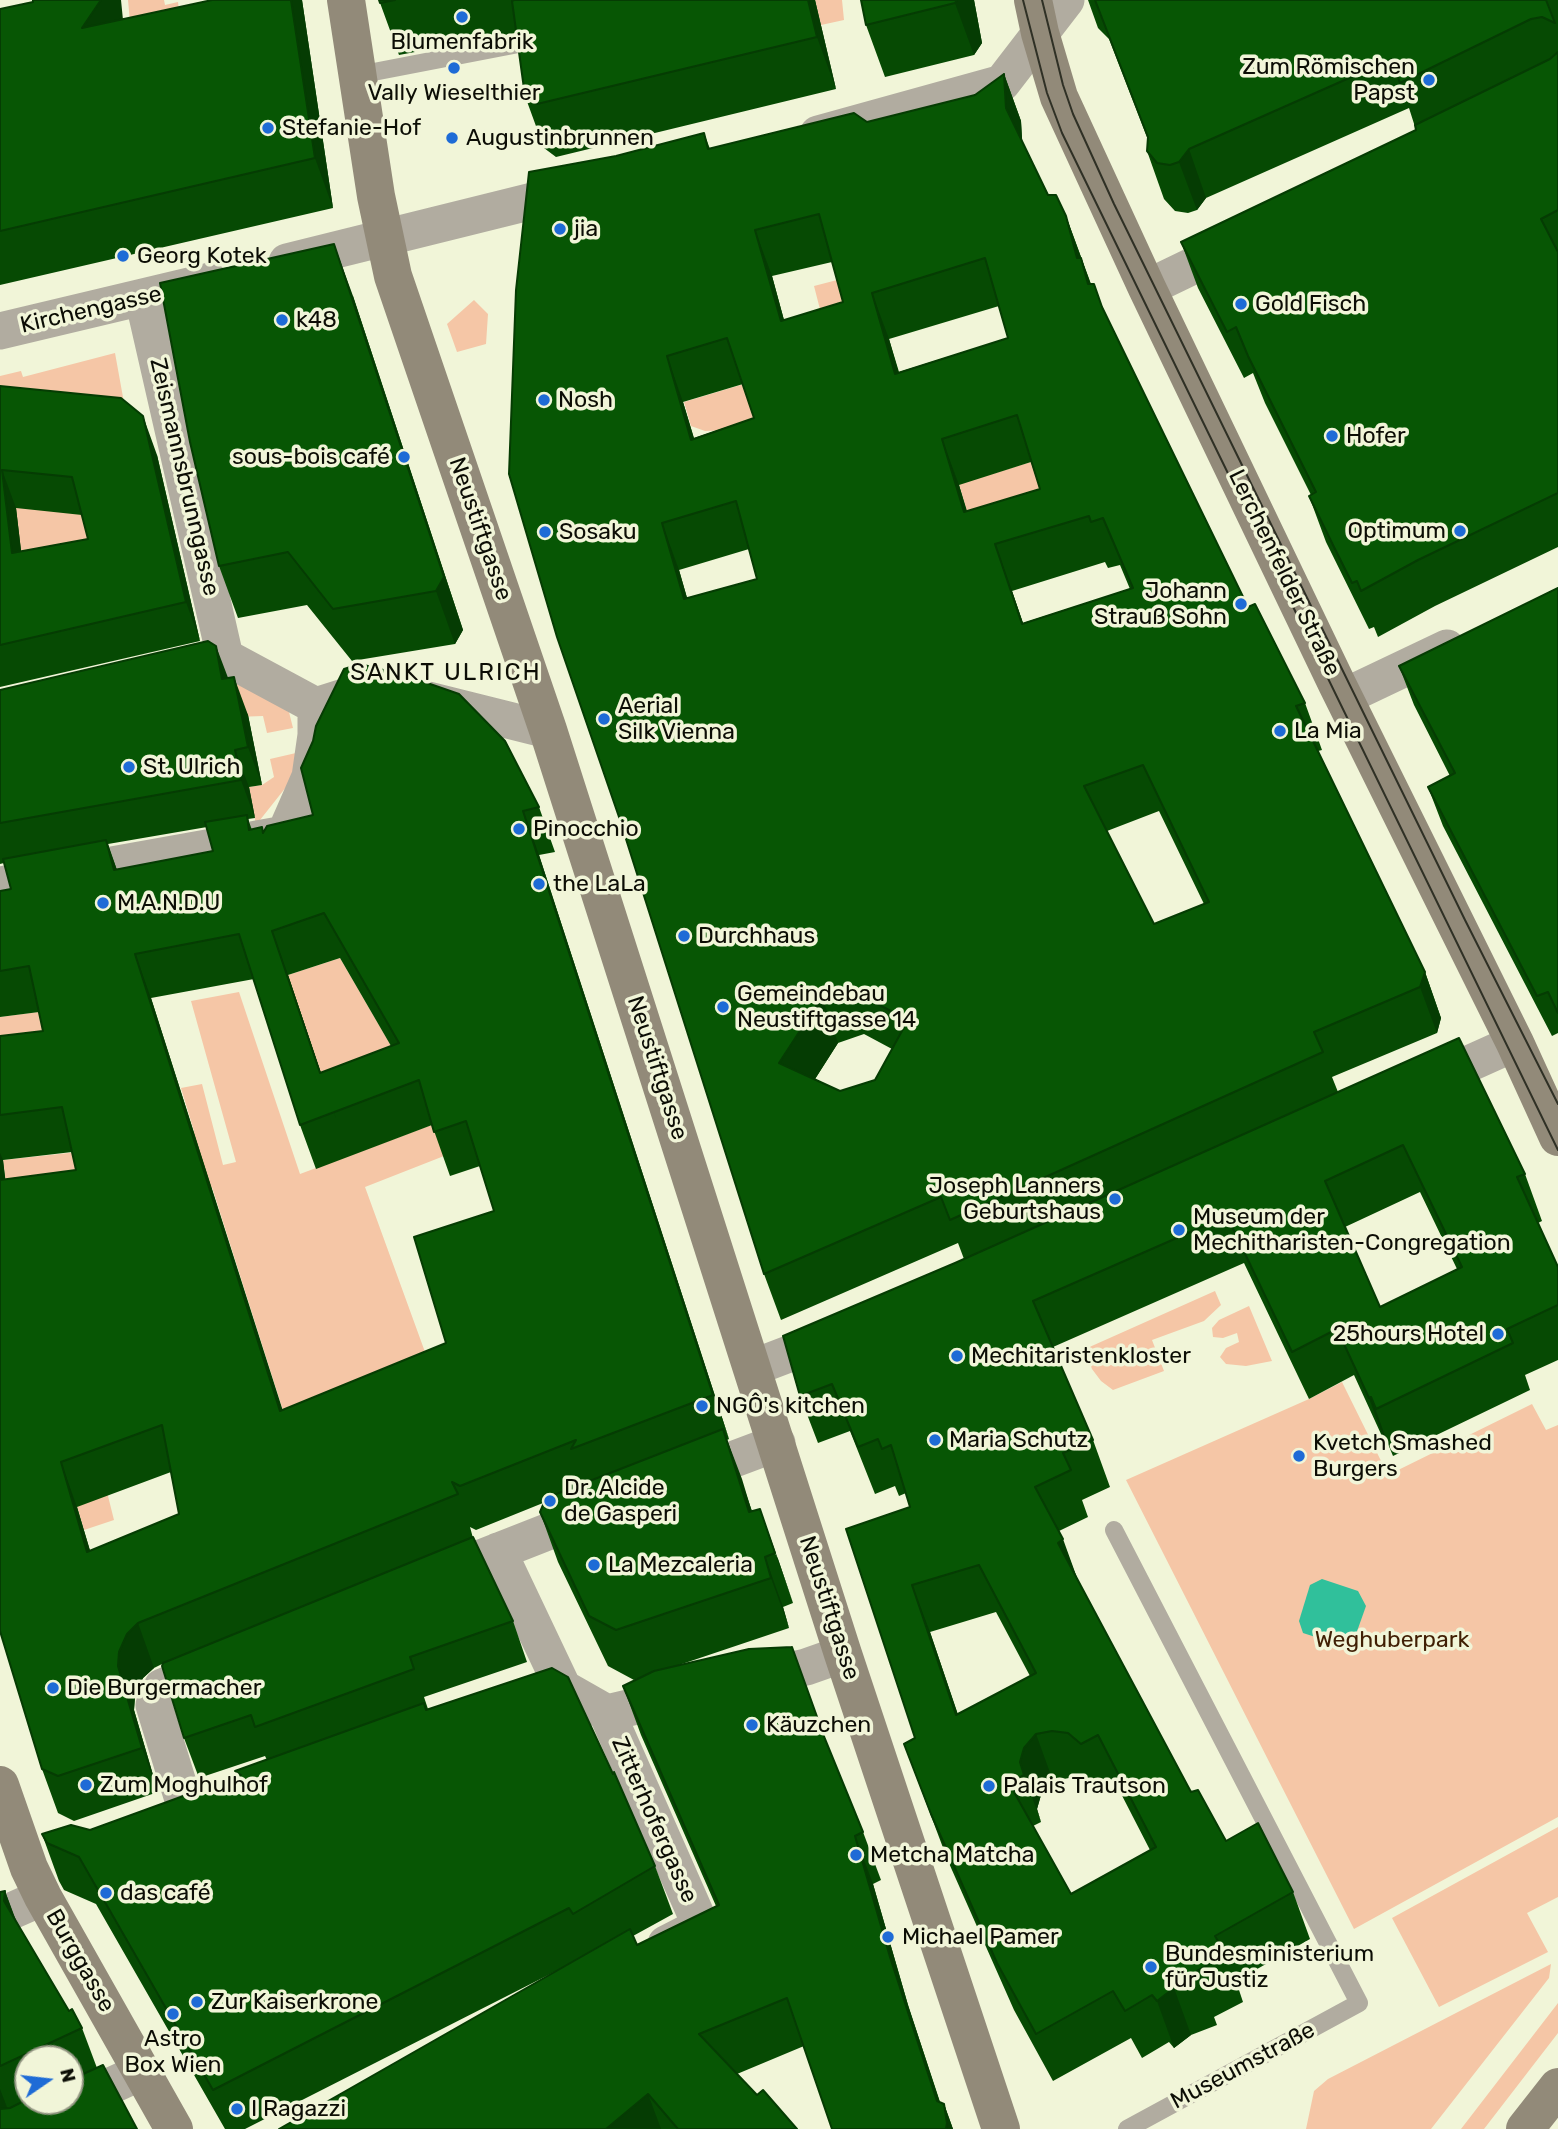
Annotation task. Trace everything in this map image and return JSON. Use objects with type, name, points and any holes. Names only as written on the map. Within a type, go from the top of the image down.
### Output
[{"type":"main road","name":"Neustiftgasse","points":[[346,0],[376,196],[393,276],[548,730],[844,1654],[1001,2129]]},
{"type":"main road","name":"Lerchenfelder Straße","points":[[1037,16],[1059,97],[1147,288],[1344,697],[1515,1043],[1558,1137]]},
{"type":"main road","name":"Burggasse","points":[[0,1785],[174,2129]]},
{"type":"main road","points":[[1525,2129],[1558,2087]]},
{"type":"street","points":[[785,142],[838,130],[1002,83],[1037,16],[1066,0]]},
{"type":"street","name":"Kirchengasse","points":[[0,331],[599,185]]},
{"type":"street","points":[[1147,288],[1264,231]]},
{"type":"street","name":"Zeismannsbrunngasse","points":[[143,298],[225,657]]},
{"type":"street","points":[[1344,697],[1472,636]]},
{"type":"street","points":[[172,669],[225,657],[316,706],[375,687],[548,730]]},
{"type":"street","points":[[0,885],[285,834],[310,776],[316,735],[316,706]]},
{"type":"street","points":[[1400,1094],[1515,1043]]},
{"type":"street","points":[[752,1368],[861,1327]]},
{"type":"street","points":[[662,1486],[777,1443]]},
{"type":"street","points":[[407,1587],[624,1501]]},
{"type":"street","points":[[498,1551],[564,1689],[607,1713],[806,1667],[844,1654]]},
{"type":"street","points":[[189,1818],[154,1705],[162,1687],[239,1655]]},
{"type":"street","points":[[502,1708],[564,1689]]},
{"type":"street","name":"Zitterhofergasse","points":[[607,1713],[701,1926],[643,1957]]},
{"type":"street","points":[[0,1916],[45,1875]]},
{"type":"street","points":[[17,2129],[143,2071]]},
{"type":"lane","points":[[358,75],[529,42]]},
{"type":"lane","name":"Museumstraße","points":[[1114,1530],[1359,2003],[1127,2129]]},
{"type":"green space","points":[[128,0],[164,0],[165,5],[178,2],[180,18],[130,22]]},
{"type":"green space","points":[[815,0],[842,0],[844,20],[821,25]]},
{"type":"green space","points":[[841,279],[860,348],[832,356],[814,286]]},
{"type":"green space","points":[[474,300],[488,314],[486,344],[457,352],[447,324]]},
{"type":"green space","points":[[115,353],[130,436],[0,424],[0,376],[21,371],[23,377]]},
{"type":"green space","points":[[744,384],[756,422],[731,430],[705,431],[691,426],[684,402]]},
{"type":"green space","points":[[1034,461],[1057,536],[980,558],[959,484]]},
{"type":"green space","points":[[15,505],[81,511],[103,583],[26,594]]},
{"type":"green space","points":[[229,678],[289,712],[293,728],[267,733],[263,716],[236,717]]},
{"type":"green space","points":[[296,753],[298,772],[256,825],[249,787],[262,785],[274,777],[270,759]]},
{"type":"green space","points":[[340,958],[415,1087],[336,1118],[285,976]]},
{"type":"green space","points":[[239,992],[300,1174],[434,1124],[444,1156],[365,1187],[441,1396],[286,1420],[212,1187],[135,1209],[159,1143],[194,1131],[181,1088],[202,1084],[223,1165],[236,1162],[191,1001]]},
{"type":"green space","points":[[45,1011],[59,1076],[0,1083],[0,1017]]},
{"type":"green space","points":[[78,1152],[92,1215],[11,1225],[3,1160]]},
{"type":"green space","points":[[1215,1291],[1221,1305],[1204,1321],[1152,1340],[1164,1371],[1113,1390],[1101,1381],[1092,1369],[1085,1349]]},
{"type":"green space","points":[[1249,1306],[1272,1361],[1246,1366],[1226,1364],[1220,1357],[1226,1348],[1239,1342],[1237,1333],[1223,1338],[1213,1337],[1212,1328],[1219,1320]]},
{"type":"green space","name":"Weghuberpark","points":[[1342,1382],[1388,1475],[1532,1404],[1546,1430],[1558,1425],[1558,1817],[1354,1929],[1126,1480]]},
{"type":"green space","points":[[100,1464],[114,1520],[84,1530],[68,1477]]},
{"type":"green space","points":[[1558,1827],[1558,1897],[1527,1913],[1548,1952],[1439,2007],[1392,1918]]},
{"type":"green space","points":[[1551,1964],[1549,1978],[1431,2129],[1306,2129],[1314,2091],[1328,2079]]},
{"type":"green space","points":[[1558,2003],[1558,2033],[1484,2129],[1461,2129]]},
{"type":"water","points":[[1322,1579],[1358,1591],[1366,1606],[1355,1637],[1340,1645],[1303,1633],[1299,1621],[1310,1585]]},
{"type":"building","points":[[33,0],[101,0],[82,28],[212,0],[291,0],[315,158],[0,231],[0,9]]},
{"type":"building","points":[[808,0],[817,37],[537,104],[525,96],[512,1]]},
{"type":"building","points":[[861,0],[957,0],[955,3],[866,25]]},
{"type":"building","points":[[1095,0],[1546,0],[1555,23],[1542,17],[1531,19],[1400,83],[1392,59],[1189,149],[1179,162],[1170,165],[1157,163],[1147,151],[1148,137]]},
{"type":"building","points":[[1558,52],[1558,210],[1541,219],[1558,252],[1558,493],[1418,560],[1361,591],[1357,581],[1352,583],[1309,496],[1316,492],[1236,327],[1227,332],[1181,242],[1416,130],[1415,125],[1550,59]]},
{"type":"building","points":[[1004,74],[1006,108],[1048,195],[1056,195],[1066,216],[1077,258],[1081,258],[1088,284],[1094,284],[1102,307],[1248,607],[1255,604],[1305,703],[1296,706],[1425,972],[1420,987],[1314,1032],[1323,1052],[950,1220],[941,1197],[764,1274],[619,817],[557,637],[509,474],[516,290],[529,172],[616,156],[704,133],[708,149],[854,113],[867,122],[975,95]],"holes":[[[819,214],[843,302],[781,321],[755,230]],[[985,258],[1008,338],[895,374],[872,293]],[[727,338],[754,418],[691,440],[667,356]],[[1017,415],[1040,489],[964,512],[942,439]],[[736,501],[757,579],[684,599],[662,523]],[[1089,516],[1091,522],[1103,518],[1133,588],[1022,624],[995,544]],[[1143,765],[1209,902],[1154,924],[1084,786]],[[847,988],[908,1020],[875,1080],[840,1091],[779,1063],[822,997]]]},
{"type":"building","points":[[334,244],[444,577],[436,591],[333,609],[288,552],[219,566],[190,442],[160,283]]},
{"type":"building","points":[[0,386],[121,398],[143,416],[186,602],[0,645]],"holes":[[[2,470],[72,477],[88,539],[12,553]]]},
{"type":"building","points":[[1558,588],[1558,1013],[1548,992],[1537,996],[1428,787],[1455,773],[1399,666]]},
{"type":"building","name":"St. Ulrich","points":[[208,641],[216,646],[222,679],[234,677],[248,747],[235,750],[241,780],[0,823],[0,690]]},
{"type":"building","points":[[360,664],[407,676],[459,694],[505,741],[539,807],[523,811],[713,1395],[571,1449],[576,1440],[460,1486],[452,1482],[458,1494],[138,1623],[127,1634],[119,1652],[118,1666],[142,1748],[58,1776],[42,1769],[0,1631],[0,1180],[76,1170],[62,1107],[0,1115],[0,1036],[43,1031],[29,966],[0,971],[0,891],[11,889],[3,859],[106,840],[114,870],[213,851],[205,822],[247,815],[249,830],[262,827],[263,833],[267,826],[313,815],[301,768],[313,741],[316,726],[344,669]],"holes":[[[324,913],[399,1043],[320,1073],[272,931]],[[239,934],[300,1125],[419,1080],[434,1132],[466,1121],[494,1211],[414,1237],[446,1343],[280,1411],[135,954]],[[162,1425],[179,1514],[87,1552],[61,1462]]]},
{"type":"building","points":[[1459,1038],[1525,1174],[1517,1177],[1558,1267],[1558,1305],[1507,1329],[1513,1343],[1376,1409],[1337,1329],[1292,1352],[1227,1216],[1033,1301],[1093,1440],[1063,1453],[1071,1470],[1035,1487],[1063,1539],[1058,1543],[1191,1792],[1198,1790],[1226,1841],[1258,1823],[1293,1892],[1215,1936],[1226,1955],[1197,1971],[1200,1978],[1174,1988],[1157,2001],[1152,1995],[1125,2011],[1113,1991],[1036,2034],[997,1963],[931,1814],[904,1744],[915,1738],[846,1529],[910,1507],[891,1445],[882,1449],[878,1439],[858,1447],[832,1384],[800,1396],[783,1336],[955,1263]],"holes":[[[1403,1145],[1462,1267],[1380,1307],[1325,1181]],[[979,1565],[1036,1673],[956,1715],[912,1585]],[[1052,1731],[1068,1733],[1081,1744],[1098,1735],[1156,1847],[1071,1894],[1009,1783],[1024,1775],[1020,1762],[1024,1748],[1036,1734]]]},
{"type":"building","points":[[723,1429],[749,1512],[760,1509],[775,1553],[765,1557],[771,1578],[616,1630],[589,1616],[540,1512],[546,1498]]},
{"type":"building","points":[[473,1537],[513,1621],[410,1657],[414,1669],[255,1727],[251,1715],[184,1738],[163,1663]]},
{"type":"building","points":[[792,1647],[825,1739],[863,1832],[855,1836],[890,1957],[937,2101],[944,2104],[946,2129],[832,2129],[787,1998],[699,2034],[757,2095],[763,2090],[797,2129],[678,2129],[648,2094],[606,2129],[279,2129],[630,1929],[637,1945],[719,1905],[623,1686],[654,1671],[749,1649]]},
{"type":"building","points":[[552,1668],[568,1677],[655,1866],[573,1914],[569,1908],[213,2090],[79,1857],[47,1843],[42,1834],[71,1825],[90,1830],[241,1775],[235,1771],[424,1703],[426,1710]]},
{"type":"building","points":[[5,1891],[4,1901],[69,2011],[72,2009],[82,2028],[45,2045],[14,2045],[14,2060],[0,2066],[0,1892]]},
{"type":"building","points":[[103,2065],[137,2129],[0,2129],[0,2109],[14,2106],[14,2115],[84,2115],[84,2074]]},
{"type":"tram line","points":[[1023,0],[1047,93],[1062,133],[1558,1150]]},
{"type":"tram line","points":[[1042,0],[1073,114],[1114,204],[1558,1104]]},
{"type":"place","name":"Blumenfabrik","points":[[462,17]]},
{"type":"place","name":"Vally Wieselthier","points":[[454,68]]},
{"type":"place","name":"Zum Römischen Papst","points":[[1429,80]]},
{"type":"place","name":"Stefanie-Hof","points":[[268,128]]},
{"type":"place","name":"Augustinbrunnen","points":[[452,138]]},
{"type":"place","name":"jia","points":[[560,229]]},
{"type":"place","name":"Georg Kotek","points":[[123,256]]},
{"type":"place","name":"Gold Fisch","points":[[1241,304]]},
{"type":"place","name":"k48","points":[[282,320]]},
{"type":"place","name":"Nosh","points":[[544,400]]},
{"type":"place","name":"Hofer","points":[[1332,436]]},
{"type":"place","name":"sous-bois café","points":[[404,457]]},
{"type":"place","name":"Optimum","points":[[1460,531]]},
{"type":"place","name":"Sosaku","points":[[545,532]]},
{"type":"place","name":"Johann Strauß Sohn","points":[[1241,604]]},
{"type":"place","name":"Aerial Silk Vienna","points":[[604,719]]},
{"type":"place","name":"La Mia","points":[[1280,731]]},
{"type":"place","name":"St. Ulrich","points":[[129,767]]},
{"type":"place","name":"Pinocchio","points":[[519,829]]},
{"type":"place","name":"the LaLa","points":[[539,884]]},
{"type":"place","name":"M.A.N.D.U","points":[[103,903]]},
{"type":"place","name":"Durchhaus","points":[[684,936]]},
{"type":"place","name":"Gemeindebau Neustiftgasse 14","points":[[723,1007]]},
{"type":"place","name":"Joseph Lanners Geburtshaus","points":[[1115,1199]]},
{"type":"place","name":"Museum der Mechitharisten-Congregation","points":[[1179,1230]]},
{"type":"place","name":"25hours Hotel","points":[[1498,1334]]},
{"type":"place","name":"Mechitaristenkloster","points":[[957,1356]]},
{"type":"place","name":"NGÔ's kitchen","points":[[702,1406]]},
{"type":"place","name":"Maria Schutz","points":[[935,1440]]},
{"type":"place","name":"Kvetch Smashed Burgers","points":[[1299,1456]]},
{"type":"place","name":"Dr. Alcide de Gasperi","points":[[550,1501]]},
{"type":"place","name":"La Mezcaleria","points":[[594,1565]]},
{"type":"place","name":"Die Burgermacher","points":[[53,1688]]},
{"type":"place","name":"Käuzchen","points":[[752,1725]]},
{"type":"place","name":"Zum Moghulhof","points":[[86,1785]]},
{"type":"place","name":"Palais Trautson","points":[[989,1786]]},
{"type":"place","name":"Metcha Matcha","points":[[856,1855]]},
{"type":"place","name":"das café","points":[[106,1893]]},
{"type":"place","name":"Michael Pamer","points":[[888,1937]]},
{"type":"place","name":"Bundesministerium für Justiz","points":[[1151,1967]]},
{"type":"place","name":"Zur Kaiserkrone","points":[[197,2002]]},
{"type":"place","name":"Astro Box Wien","points":[[173,2014]]},
{"type":"place","name":"I Ragazzi","points":[[237,2109]]},
{"type":"district","name":"SANKT ULRICH","points":[[446,673]]}]
